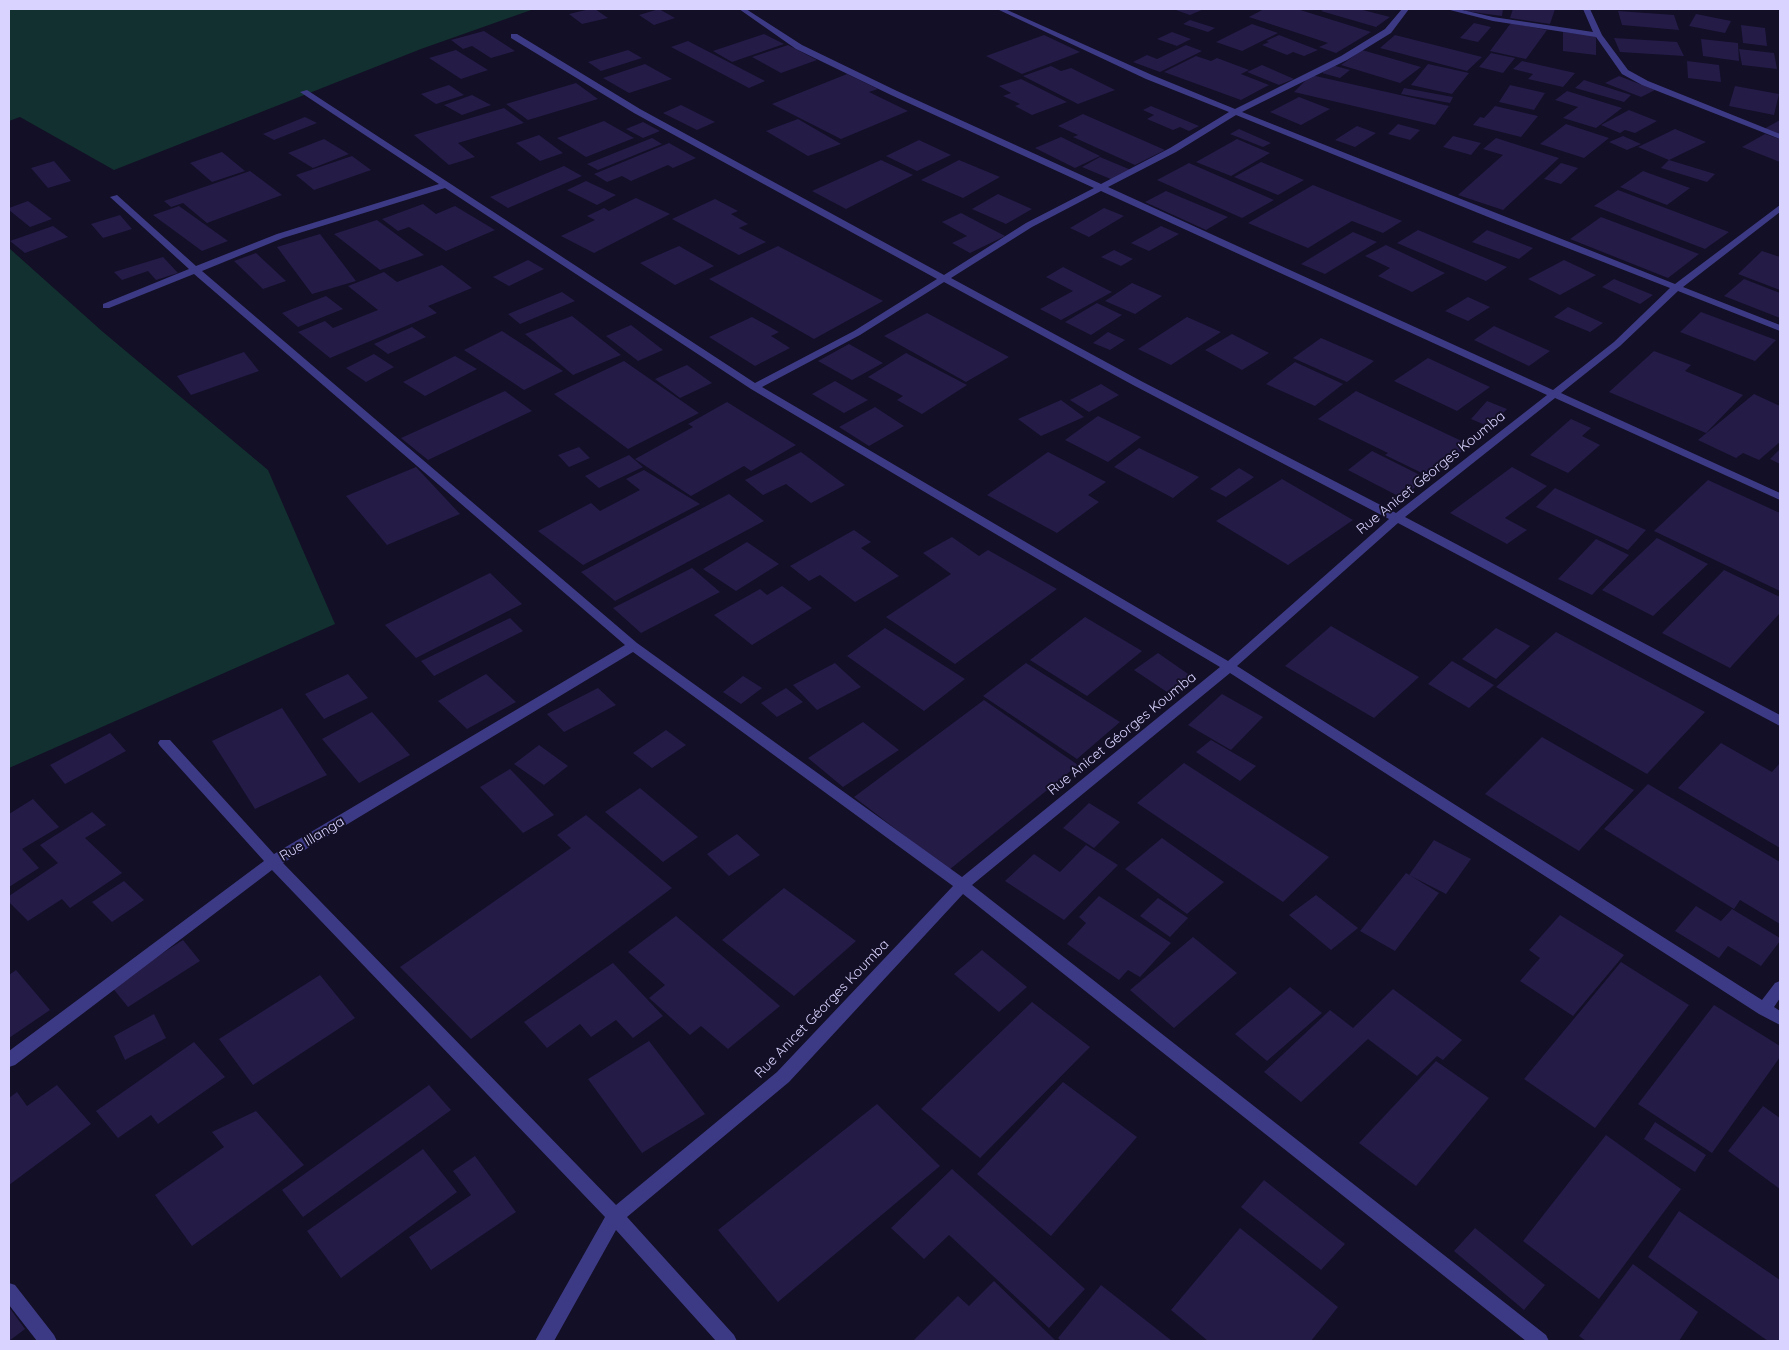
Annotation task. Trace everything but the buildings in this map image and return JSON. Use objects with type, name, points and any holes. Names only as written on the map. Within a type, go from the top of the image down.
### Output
[{"type":"street","points":[[742,9],[799,47],[894,94],[1780,497]]},
{"type":"street","points":[[1000,9],[1149,77],[1780,328]]},
{"type":"street","points":[[755,387],[857,333],[1029,225],[1173,150],[1235,112],[1344,58],[1388,31],[1406,9]]},
{"type":"street","points":[[1450,9],[1493,19],[1598,35]]},
{"type":"street","points":[[1586,9],[1598,35],[1625,72],[1644,83],[1780,137]]},
{"type":"street","points":[[514,36],[637,112],[1137,383],[1398,518],[1780,721]]},
{"type":"street","points":[[304,92],[755,387],[1229,667],[1780,1019]]},
{"type":"street","points":[[106,306],[280,236],[445,185]]},
{"type":"street","points":[[114,197],[194,269],[633,646],[962,884],[1540,1341]]},
{"type":"street","name":"Rue Anicet Géorges Koumba","points":[[544,1341],[615,1216],[782,1077],[962,884],[1229,667],[1398,518],[1616,344],[1676,288],[1780,208]]},
{"type":"street","name":"Rue Illanga","points":[[9,1060],[273,862],[633,646]]},
{"type":"street","points":[[165,744],[273,862],[615,1216],[728,1341]]},
{"type":"street","points":[[1764,1009],[1780,987]]},
{"type":"street","points":[[9,1291],[48,1341]]},
{"type":"green space","points":[[9,9],[534,9],[421,49],[114,170],[20,117],[9,121]]},
{"type":"green space","points":[[9,248],[103,332],[268,470],[335,624],[9,768]]}]
